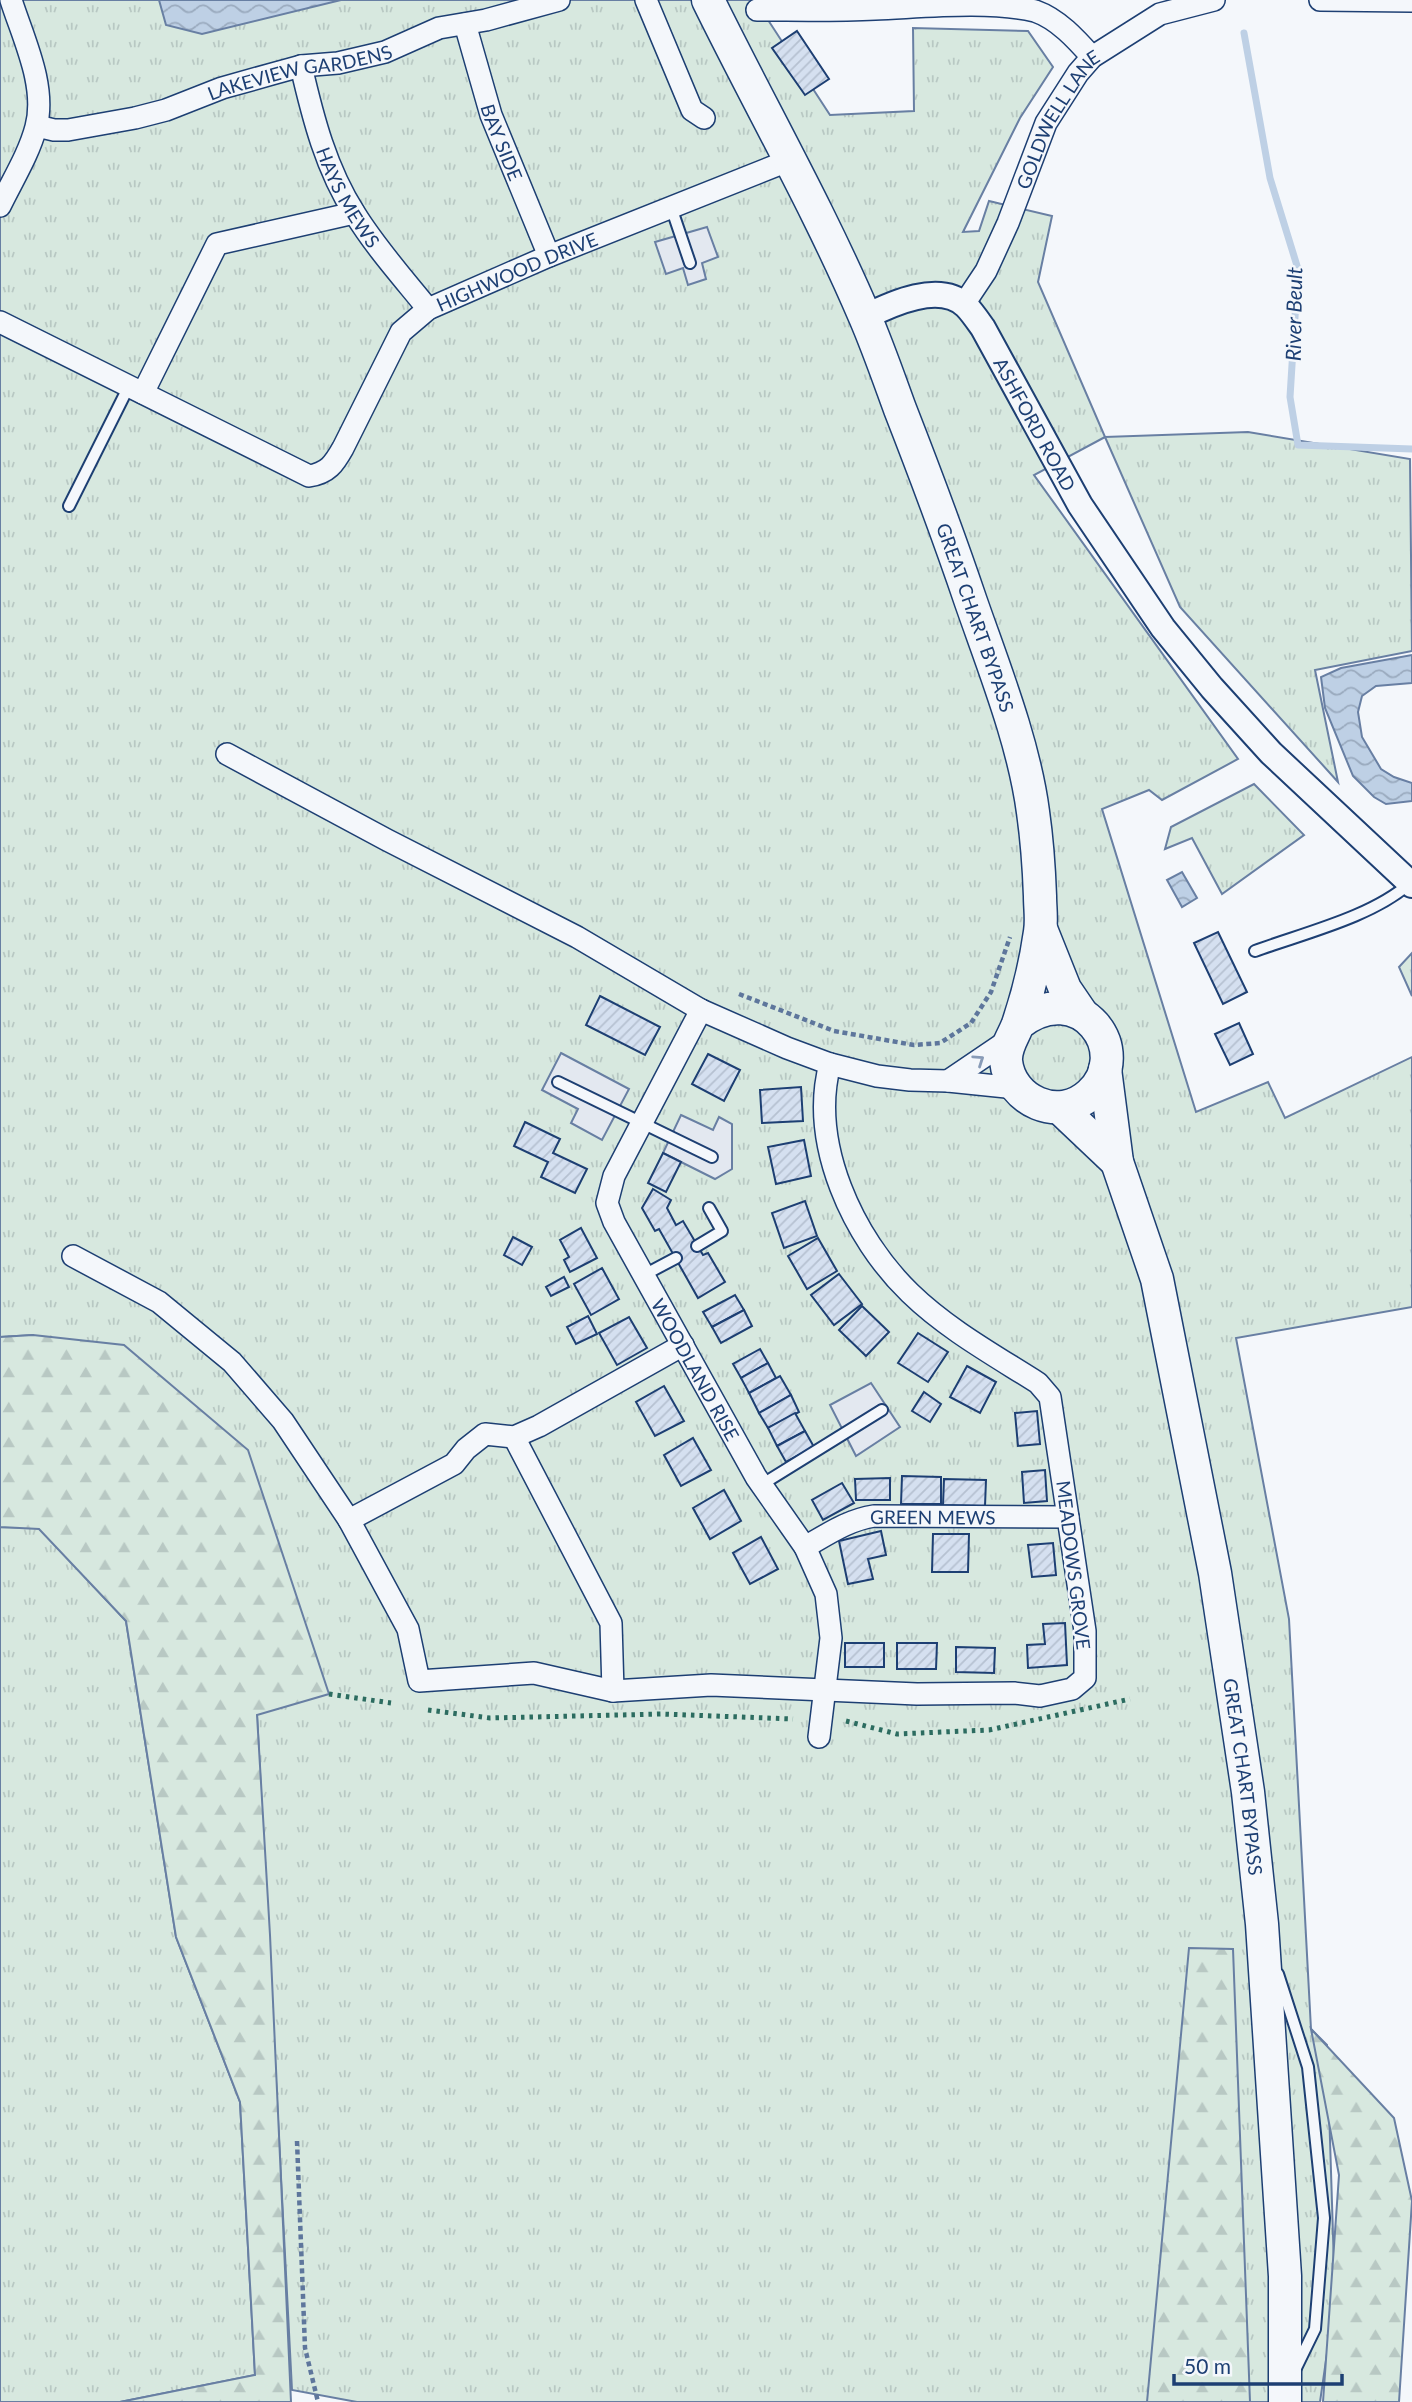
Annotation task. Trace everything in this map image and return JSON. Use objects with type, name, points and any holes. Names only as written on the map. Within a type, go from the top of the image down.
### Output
[{"type":"main road","points":[[708,0],[790,160],[865,317]]},
{"type":"main road","name":"GREAT CHART BYPASS","points":[[865,317],[945,526],[1012,721],[1033,807],[1038,865],[1014,1032]]},
{"type":"main road","name":"GREAT CHART BYPASS","points":[[1027,928],[1082,1014]]},
{"type":"main road","points":[[1048,1007],[1066,1008],[1082,1014],[1094,1024],[1102,1037],[1106,1053],[1105,1069],[1099,1083],[1089,1095],[1076,1104],[1060,1108],[1045,1107],[1029,1100],[1016,1088],[1008,1073],[1006,1056],[1014,1032],[1032,1013],[1048,1007]]},
{"type":"main road","name":"GREAT CHART BYPASS","points":[[1105,1069],[1116,1162],[1157,1279],[1215,1573],[1248,1792],[1262,1924],[1285,2276],[1285,2396]]},
{"type":"main road","name":"GREAT CHART BYPASS","points":[[1060,1108],[1116,1162]]},
{"type":"street","points":[[0,206],[37,126],[39,106],[35,77],[12,0]]},
{"type":"street","name":"LAKEVIEW GARDENS","points":[[37,126],[68,130],[166,110],[222,88],[301,66],[338,63],[385,52],[439,28],[559,0]]},
{"type":"street","points":[[646,0],[692,110],[704,118]]},
{"type":"street","name":"GOLDWELL LANE","points":[[964,304],[986,271],[1009,223],[1046,123],[1078,73],[1092,57],[1160,14],[1214,0]]},
{"type":"street","points":[[1320,0],[1412,1]]},
{"type":"street","points":[[757,10],[871,5],[1013,5],[1037,11],[1069,31],[1092,57]]},
{"type":"street","name":"BAY SIDE","points":[[465,24],[491,115],[549,256]]},
{"type":"street","name":"HAYS MEWS","points":[[301,66],[320,141],[354,213],[372,240],[428,309]]},
{"type":"street","name":"HIGHWOOD DRIVE","points":[[136,389],[309,475],[321,474],[333,465],[343,448],[401,332],[428,309],[549,256],[790,160]]},
{"type":"street","points":[[0,322],[136,389],[216,244],[354,213]]},
{"type":"street","points":[[865,317],[903,299],[929,295],[953,298],[964,304]]},
{"type":"street","name":"ASHFORD ROAD","points":[[964,304],[983,328],[1080,505],[1163,628],[1212,688],[1272,753],[1411,884]]},
{"type":"street","points":[[227,754],[387,840],[578,937],[701,1010],[786,1048],[830,1064],[877,1076],[1016,1088]]},
{"type":"street","name":"WOODLAND RISE","points":[[701,1010],[614,1176],[607,1203],[614,1222],[761,1485],[805,1547],[826,1594],[831,1638],[819,1737]]},
{"type":"street","points":[[948,1081],[1014,1032]]},
{"type":"street","name":"MEADOWS GROVE","points":[[349,1520],[408,1629],[419,1681],[534,1673],[613,1691],[711,1685],[917,1694],[1014,1693],[1040,1696],[1072,1689],[1085,1678],[1085,1631],[1051,1397],[1038,1382],[934,1314],[908,1291],[876,1253],[846,1197],[834,1165],[824,1100],[824,1086],[830,1064]]},
{"type":"street","points":[[74,1256],[159,1302],[232,1362],[283,1421],[349,1520],[454,1464],[466,1449],[485,1434],[514,1437],[539,1426],[683,1345]]},
{"type":"street","points":[[514,1437],[611,1623],[613,1691]]},
{"type":"street","name":"GREEN MEWS","points":[[805,1547],[858,1518],[874,1516],[1068,1517]]},
{"type":"lane","points":[[671,207],[690,263]]},
{"type":"lane","points":[[69,506],[136,389]]},
{"type":"lane","points":[[1255,951],[1377,907],[1411,884]]},
{"type":"lane","points":[[558,1082],[641,1125],[712,1157]]},
{"type":"lane","points":[[697,1246],[722,1231],[709,1208]]},
{"type":"lane","points":[[644,1275],[676,1258]]},
{"type":"lane","points":[[761,1485],[882,1410]]},
{"type":"lane","points":[[1262,1924],[1308,2067],[1324,2218],[1315,2329],[1285,2396]]},
{"type":"path","points":[[739,994],[834,1031],[914,1045],[940,1043],[971,1023],[1027,928]]},
{"type":"path","points":[[297,2141],[305,2348],[318,2402]]},
{"type":"green space","points":[[0,0],[755,0],[830,115],[914,111],[913,28],[1028,31],[1053,67],[1020,118],[963,232],[979,231],[989,201],[1052,216],[1038,282],[1105,437],[1034,475],[1238,759],[1162,800],[1149,790],[1102,809],[1196,1112],[1268,1082],[1285,1118],[1412,1057],[1412,1307],[1236,1338],[1289,1619],[1311,2029],[1327,2045],[1335,2298],[1320,2402],[357,2402],[292,2390],[257,1714],[33,1335],[0,1337]]},
{"type":"green space","points":[[1248,432],[1410,459],[1412,651],[1315,670],[1338,782],[1180,607],[1105,437]]},
{"type":"green space","points":[[1254,784],[1304,835],[1222,894],[1192,838],[1165,849],[1171,827]]},
{"type":"green space","points":[[1412,953],[1412,996],[1399,967]]},
{"type":"green space","points":[[33,1335],[124,1345],[248,1450],[329,1694],[257,1715],[270,1935],[291,2402],[120,2402],[255,2375],[240,2102],[176,1937],[126,1621],[39,1529],[0,1527],[0,1337]]},
{"type":"green space","points":[[0,1527],[39,1528],[126,1621],[176,1937],[240,2102],[255,2375],[120,2402],[0,2402]]},
{"type":"green space","points":[[1189,1948],[1233,1949],[1250,2402],[1147,2402]]},
{"type":"green space","points":[[1311,2029],[1394,2118],[1412,2201],[1399,2402],[1323,2402],[1339,2175]]},
{"type":"shaded area","points":[[707,227],[718,257],[702,263],[706,279],[688,285],[683,268],[666,274],[655,242]]},
{"type":"shaded area","points":[[561,1053],[629,1089],[602,1140],[571,1123],[578,1109],[542,1090]]},
{"type":"shaded area","points":[[681,1115],[713,1130],[719,1117],[732,1124],[732,1169],[715,1179],[663,1153]]},
{"type":"shaded area","points":[[871,1383],[900,1427],[856,1456],[830,1405]]},
{"type":"water","points":[[159,0],[341,0],[202,34],[166,25]]},
{"type":"water","points":[[1412,655],[1412,683],[1376,686],[1362,696],[1358,712],[1362,737],[1381,769],[1412,783],[1412,801],[1386,804],[1374,797],[1353,776],[1325,708],[1321,677],[1341,668]]},
{"type":"water","points":[[1182,872],[1197,898],[1182,907],[1167,880]]},
{"type":"building","points":[[797,31],[829,79],[805,95],[772,48]]},
{"type":"building","points":[[1218,932],[1247,992],[1223,1004],[1194,943]]},
{"type":"building","points":[[600,996],[660,1027],[645,1055],[586,1025]]},
{"type":"building","points":[[1239,1023],[1253,1054],[1230,1065],[1215,1034]]},
{"type":"building","points":[[708,1054],[740,1070],[724,1101],[692,1084]]},
{"type":"building","points":[[801,1087],[803,1121],[762,1123],[760,1090]]},
{"type":"building","points":[[525,1122],[560,1139],[553,1153],[587,1169],[575,1193],[541,1177],[548,1162],[514,1146]]},
{"type":"building","points":[[804,1140],[811,1176],[776,1184],[768,1147]]},
{"type":"building","points":[[663,1153],[681,1162],[666,1192],[648,1183]]},
{"type":"building","points":[[653,1189],[671,1200],[667,1208],[676,1225],[683,1221],[703,1255],[708,1253],[725,1282],[698,1298],[659,1229],[655,1231],[642,1208]]},
{"type":"building","points":[[805,1201],[817,1236],[784,1248],[772,1213]]},
{"type":"building","points":[[581,1228],[597,1258],[570,1272],[564,1260],[569,1257],[560,1240]]},
{"type":"building","points":[[513,1237],[532,1247],[522,1265],[504,1255]]},
{"type":"building","points":[[818,1238],[837,1271],[807,1289],[788,1256]]},
{"type":"building","points":[[602,1268],[619,1299],[591,1315],[574,1284]]},
{"type":"building","points":[[839,1274],[862,1304],[834,1325],[811,1295]]},
{"type":"building","points":[[564,1277],[569,1287],[551,1296],[546,1287]]},
{"type":"building","points":[[735,1295],[744,1310],[712,1327],[703,1312]]},
{"type":"building","points":[[862,1306],[889,1332],[866,1356],[839,1330]]},
{"type":"building","points":[[744,1310],[752,1326],[721,1343],[712,1327]]},
{"type":"building","points":[[588,1316],[597,1334],[576,1344],[567,1327]]},
{"type":"building","points":[[629,1317],[647,1348],[617,1365],[599,1333]]},
{"type":"building","points":[[918,1333],[948,1352],[928,1382],[898,1363]]},
{"type":"building","points":[[760,1349],[768,1363],[741,1378],[733,1364]]},
{"type":"building","points":[[768,1363],[776,1378],[749,1393],[741,1378]]},
{"type":"building","points":[[967,1366],[996,1382],[980,1413],[950,1397]]},
{"type":"building","points":[[780,1376],[791,1395],[759,1413],[749,1393]]},
{"type":"building","points":[[664,1386],[684,1421],[655,1436],[636,1402]]},
{"type":"building","points":[[924,1392],[941,1404],[930,1422],[912,1411]]},
{"type":"building","points":[[791,1395],[799,1412],[768,1428],[759,1413]]},
{"type":"building","points":[[1037,1411],[1040,1444],[1018,1446],[1015,1413]]},
{"type":"building","points":[[795,1413],[805,1431],[777,1446],[768,1428]]},
{"type":"building","points":[[805,1431],[814,1447],[786,1462],[777,1446]]},
{"type":"building","points":[[693,1438],[711,1470],[681,1486],[664,1455]]},
{"type":"building","points":[[1045,1470],[1047,1501],[1024,1503],[1022,1472]]},
{"type":"building","points":[[902,1476],[941,1477],[941,1504],[901,1504]]},
{"type":"building","points":[[890,1478],[890,1500],[856,1500],[855,1479]]},
{"type":"building","points":[[944,1479],[986,1480],[985,1506],[943,1505]]},
{"type":"building","points":[[842,1483],[854,1503],[823,1520],[812,1500]]},
{"type":"building","points":[[724,1490],[741,1521],[710,1539],[693,1508]]},
{"type":"building","points":[[881,1531],[886,1555],[868,1559],[873,1579],[848,1584],[839,1541]]},
{"type":"building","points":[[933,1534],[969,1534],[968,1572],[932,1572]]},
{"type":"building","points":[[761,1537],[778,1569],[750,1584],[733,1553]]},
{"type":"building","points":[[1053,1543],[1056,1575],[1032,1577],[1028,1545]]},
{"type":"building","points":[[1065,1623],[1067,1665],[1028,1668],[1027,1645],[1045,1644],[1043,1624]]},
{"type":"building","points":[[845,1643],[884,1643],[884,1667],[845,1667]]},
{"type":"building","points":[[897,1643],[937,1643],[936,1669],[897,1669]]},
{"type":"building","points":[[956,1647],[995,1648],[994,1673],[956,1672]]},
{"type":"waterway","name":"River Beult","points":[[1244,33],[1270,178],[1298,269],[1290,397],[1298,445],[1412,449]]},
{"type":"hedge","points":[[329,1694],[391,1703]]},
{"type":"hedge","points":[[846,1721],[897,1734],[989,1730],[1130,1699]]},
{"type":"hedge","points":[[428,1710],[490,1718],[662,1714],[793,1719]]}]
